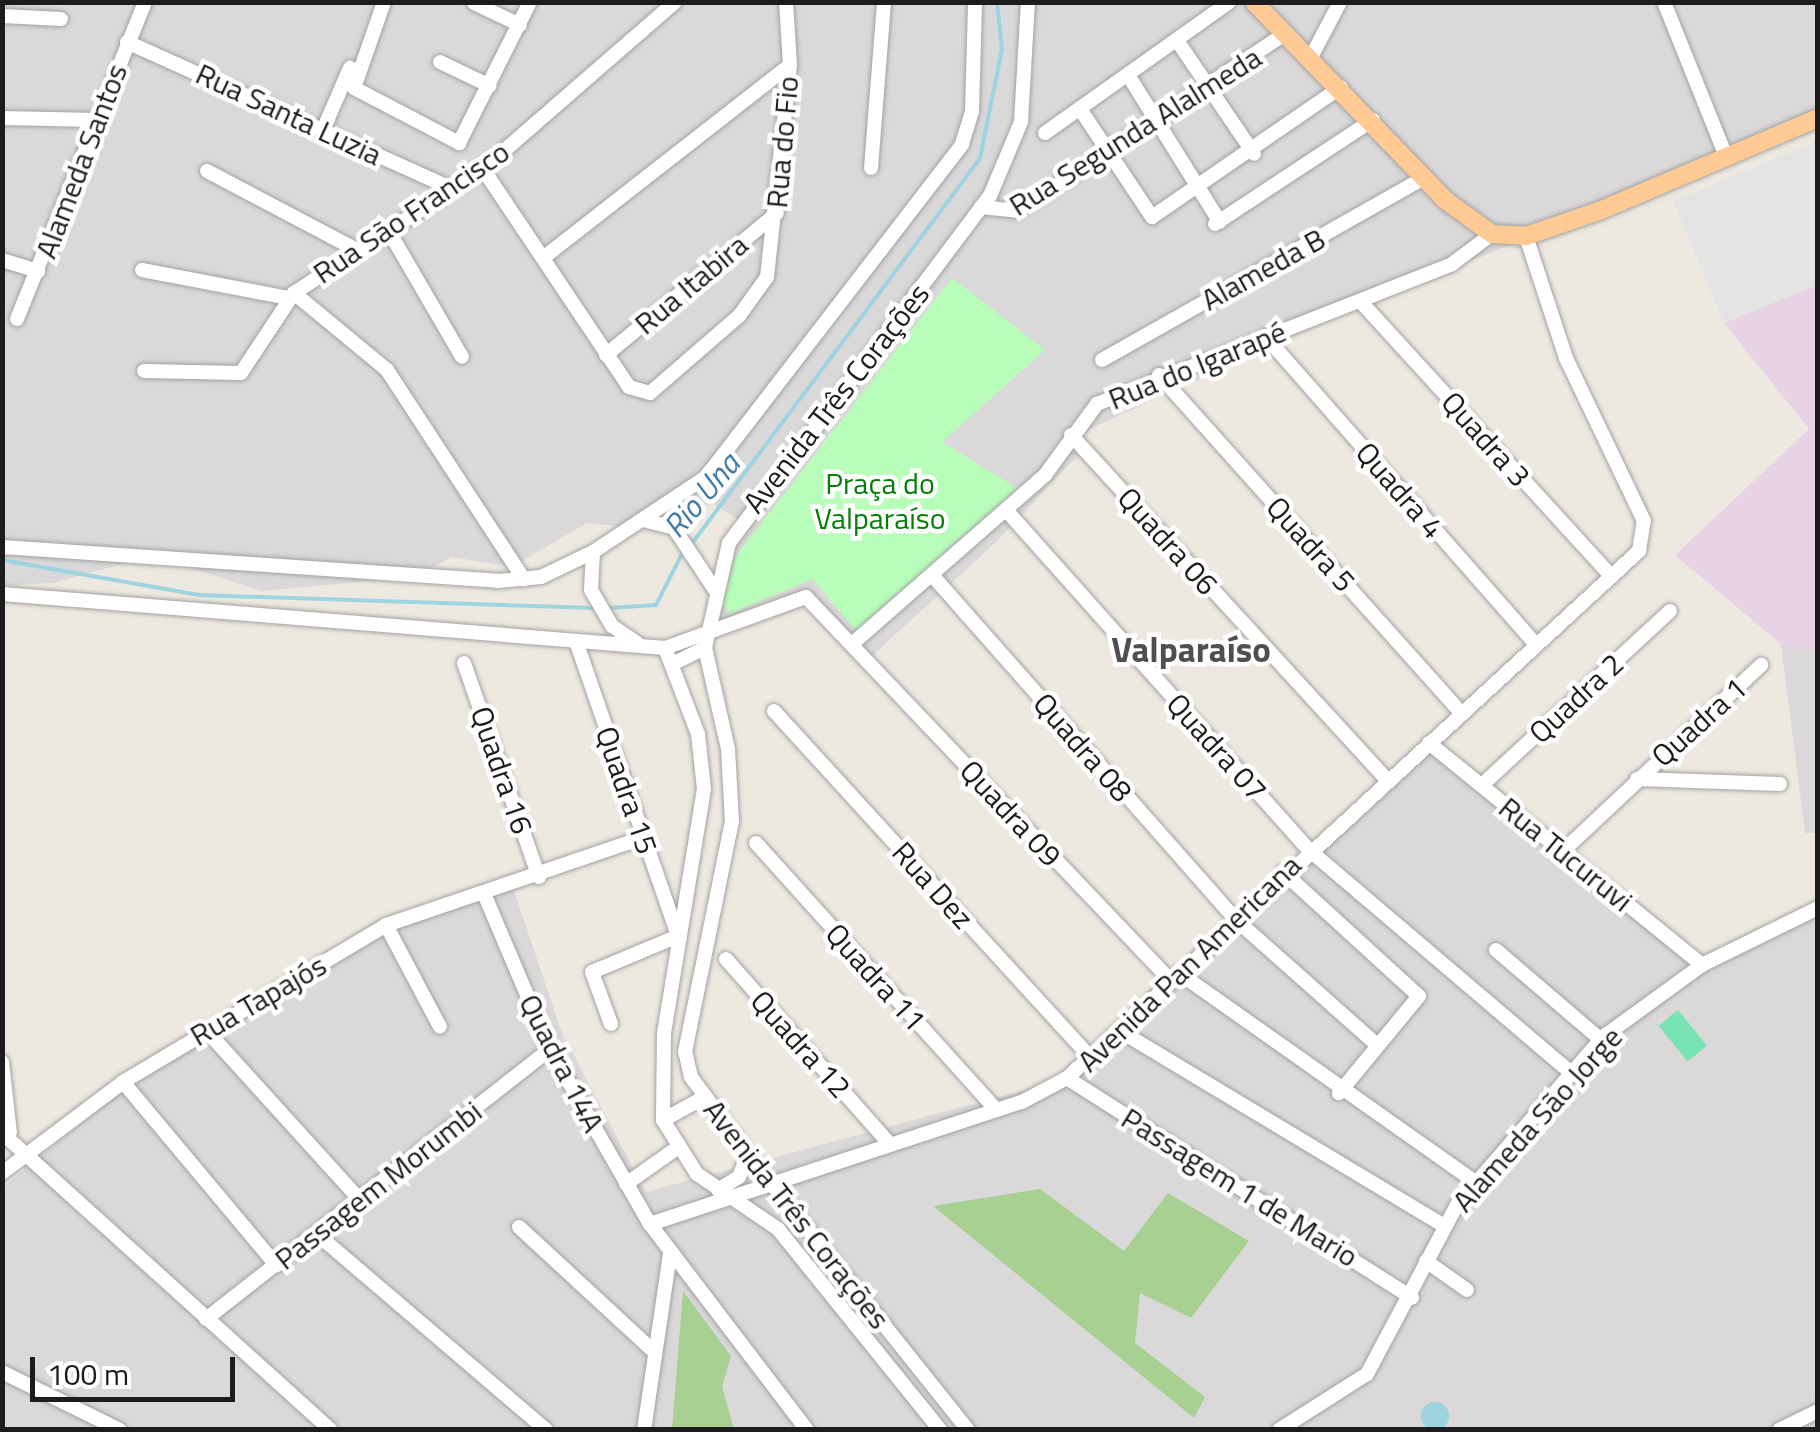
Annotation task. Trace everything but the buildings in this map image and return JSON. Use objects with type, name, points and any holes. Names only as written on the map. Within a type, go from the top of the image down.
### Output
[{"type":"main road","points":[[1254,2],[1373,120],[1424,178],[1492,234],[1526,236],[1818,118]]},
{"type":"street","name":"Alameda Santos","points":[[17,319],[145,2]]},
{"type":"street","points":[[323,130],[376,2]]},
{"type":"street","points":[[384,2],[354,81],[358,94],[459,143],[530,2]]},
{"type":"street","name":"Rua São Francisco","points":[[144,370],[230,379],[291,296],[354,248],[483,169],[675,2]]},
{"type":"street","points":[[871,168],[884,2]]},
{"type":"street","name":"Avenida Três Corações","points":[[640,520],[706,477],[962,144],[972,112],[975,2]]},
{"type":"street","name":"Avenida Três Corações","points":[[968,1430],[705,1097],[687,1066],[686,1028],[729,849],[732,786],[705,648],[715,591],[743,519],[981,207],[1021,122],[1028,2]]},
{"type":"street","points":[[1045,133],[1178,42],[1229,2]]},
{"type":"street","points":[[1311,57],[1340,2]]},
{"type":"street","points":[[1664,2],[1726,156]]},
{"type":"street","points":[[474,3],[520,24]]},
{"type":"street","name":"Rua do Fio","points":[[606,355],[629,387],[650,393],[739,316],[767,277],[790,65],[784,4]]},
{"type":"street","points":[[2,16],[61,19]]},
{"type":"street","name":"Rua Segunda Alalmeda","points":[[981,207],[1018,212],[1211,88],[1286,32]]},
{"type":"street","name":"Rua Santa Luzia","points":[[127,42],[450,188]]},
{"type":"street","points":[[1178,42],[1254,154]]},
{"type":"street","points":[[440,62],[490,86]]},
{"type":"street","points":[[542,258],[790,65]]},
{"type":"street","points":[[1128,75],[1159,120],[1217,223],[1373,120]]},
{"type":"street","points":[[1080,110],[1152,217],[1254,154],[1341,87]]},
{"type":"street","points":[[2,118],[98,120]]},
{"type":"street","points":[[483,169],[606,355]]},
{"type":"street","points":[[207,171],[354,248]]},
{"type":"street","name":"Alameda B","points":[[1102,360],[1424,178]]},
{"type":"street","name":"Rua Itabira","points":[[606,355],[776,213]]},
{"type":"street","points":[[387,228],[462,358]]},
{"type":"street","name":"Rua do Igarapé","points":[[852,644],[1056,463],[1071,435],[1097,404],[1159,375],[1361,302],[1452,264],[1492,234]]},
{"type":"street","name":"Avenida Pan Americana","points":[[650,1224],[996,1110],[1067,1078],[1240,924],[1283,872],[1639,551],[1644,521],[1566,358],[1526,236]]},
{"type":"street","points":[[2,260],[38,271]]},
{"type":"street","points":[[142,270],[291,296],[387,370],[524,579]]},
{"type":"street","name":"Quadra 3","points":[[1361,302],[1612,577]]},
{"type":"street","name":"Quadra 4","points":[[1264,336],[1536,645]]},
{"type":"street","name":"Quadra 5","points":[[1159,375],[1462,714]]},
{"type":"street","name":"Quadra 06","points":[[1071,435],[1387,780]]},
{"type":"street","name":"Quadra 07","points":[[1006,510],[1308,849],[1571,1072]]},
{"type":"street","points":[[2,547],[524,579],[594,552],[640,520],[674,528],[702,561],[715,591]]},
{"type":"street","points":[[594,552],[591,590],[612,626],[642,646]]},
{"type":"street","name":"Quadra 08","points":[[932,575],[1240,924],[1377,1045]]},
{"type":"street","points":[[2,594],[577,644],[664,648],[708,627],[806,597],[852,644]]},
{"type":"street","name":"Quadra 2","points":[[1482,785],[1670,611]]},
{"type":"street","name":"Quadra 15","points":[[577,644],[678,936]]},
{"type":"street","name":"Quadra 09","points":[[852,644],[1179,978],[1339,1093],[1474,1182]]},
{"type":"street","name":"Avenida Três Corações","points":[[664,648],[698,734],[704,789],[659,1075],[664,1120],[677,1148],[718,1190],[778,1229],[940,1430]]},
{"type":"street","points":[[672,664],[705,648]]},
{"type":"street","name":"Quadra 16","points":[[464,663],[539,877]]},
{"type":"street","name":"Quadra 1","points":[[1563,851],[1761,666]]},
{"type":"street","name":"Rua Dez","points":[[774,712],[1091,1058]]},
{"type":"street","name":"Rua Tucuruvi","points":[[1429,743],[1702,966]]},
{"type":"street","name":"Quadra 1","points":[[1637,779],[1780,784]]},
{"type":"street","name":"Rua Tapajós","points":[[2,1174],[123,1082],[205,1029],[386,925],[485,896],[644,838]]},
{"type":"street","name":"Quadra 11","points":[[756,843],[996,1110]]},
{"type":"street","points":[[1283,872],[1416,990],[1412,1008],[1339,1093]]},
{"type":"street","name":"Quadra 14A","points":[[485,896],[550,1049],[650,1224],[807,1430]]},
{"type":"street","name":"Alameda São Jorge","points":[[1279,1430],[1367,1374],[1412,1298],[1443,1225],[1474,1182],[1601,1040],[1702,966],[1818,908]]},
{"type":"street","points":[[386,925],[440,1027]]},
{"type":"street","points":[[611,1024],[592,972],[678,936]]},
{"type":"street","points":[[1496,950],[1601,1040]]},
{"type":"street","name":"Quadra 12","points":[[726,960],[888,1143]]},
{"type":"street","points":[[205,1029],[361,1200]]},
{"type":"street","points":[[1120,1030],[1443,1225]]},
{"type":"street","name":"Passagem Morumbi","points":[[206,1320],[550,1049]]},
{"type":"street","points":[[2,1062],[6,1133],[29,1150],[206,1320],[330,1430]]},
{"type":"street","name":"Passagem 1 de Mario","points":[[1067,1078],[1412,1298]]},
{"type":"street","points":[[123,1082],[276,1266]]},
{"type":"street","points":[[664,1120],[705,1097]]},
{"type":"street","points":[[626,1184],[677,1148]]},
{"type":"street","points":[[718,1190],[740,1177],[748,1154]]},
{"type":"street","points":[[519,1227],[651,1348]]},
{"type":"street","points":[[318,1235],[546,1430]]},
{"type":"street","points":[[644,1430],[651,1348],[670,1254]]},
{"type":"street","points":[[1426,1261],[1467,1290]]},
{"type":"street","points":[[2,1372],[120,1430]]},
{"type":"street","points":[[1779,1430],[1818,1411]]},
{"type":"shaded area","points":[[2,3],[1817,3],[1817,122],[1371,301],[1081,433],[1081,452],[993,545],[861,666],[807,601],[717,632],[739,520],[713,504],[617,526],[587,523],[512,567],[452,557],[413,577],[262,591],[152,556],[53,583],[3,585]]},
{"type":"shaded area","points":[[1817,141],[1817,285],[1724,323],[1673,201]]},
{"type":"shaded area","points":[[1817,285],[1817,651],[1781,644],[1675,555],[1809,429],[1724,323]]},
{"type":"shaded area","points":[[1781,644],[1817,651],[1817,833],[1805,833]]},
{"type":"shaded area","points":[[1438,744],[1702,957],[1817,904],[1817,1429],[3,1430],[3,1187],[123,1089],[311,961],[510,879],[562,1033],[646,1192],[1058,1081]]},
{"type":"green space","name":"Praça do Valparaíso","points":[[952,278],[1045,350],[942,442],[1017,488],[857,631],[812,579],[731,613],[723,605],[736,556]]},
{"type":"green space","points":[[1678,1010],[1707,1046],[1688,1061],[1659,1026]]},
{"type":"green space","points":[[1040,1189],[1124,1251],[1168,1193],[1249,1241],[1191,1318],[1140,1293],[1135,1343],[1205,1397],[1194,1418],[933,1206]]},
{"type":"green space","points":[[683,1291],[731,1356],[722,1387],[734,1429],[672,1429]]},
{"type":"water","points":[[1435,1402],[1445,1406],[1449,1416],[1445,1426],[1435,1430],[1425,1426],[1421,1416],[1425,1406]]},
{"type":"waterway","name":"Rio Una","points":[[690,546],[980,158],[1002,49],[997,2]]},
{"type":"waterway","name":"Rio Una","points":[[609,608],[656,605],[683,552]]},
{"type":"waterway","name":"Rio Una","points":[[2,560],[199,595],[594,608]]},
{"type":"district","name":"Valparaíso","points":[[1191,649]]}]
